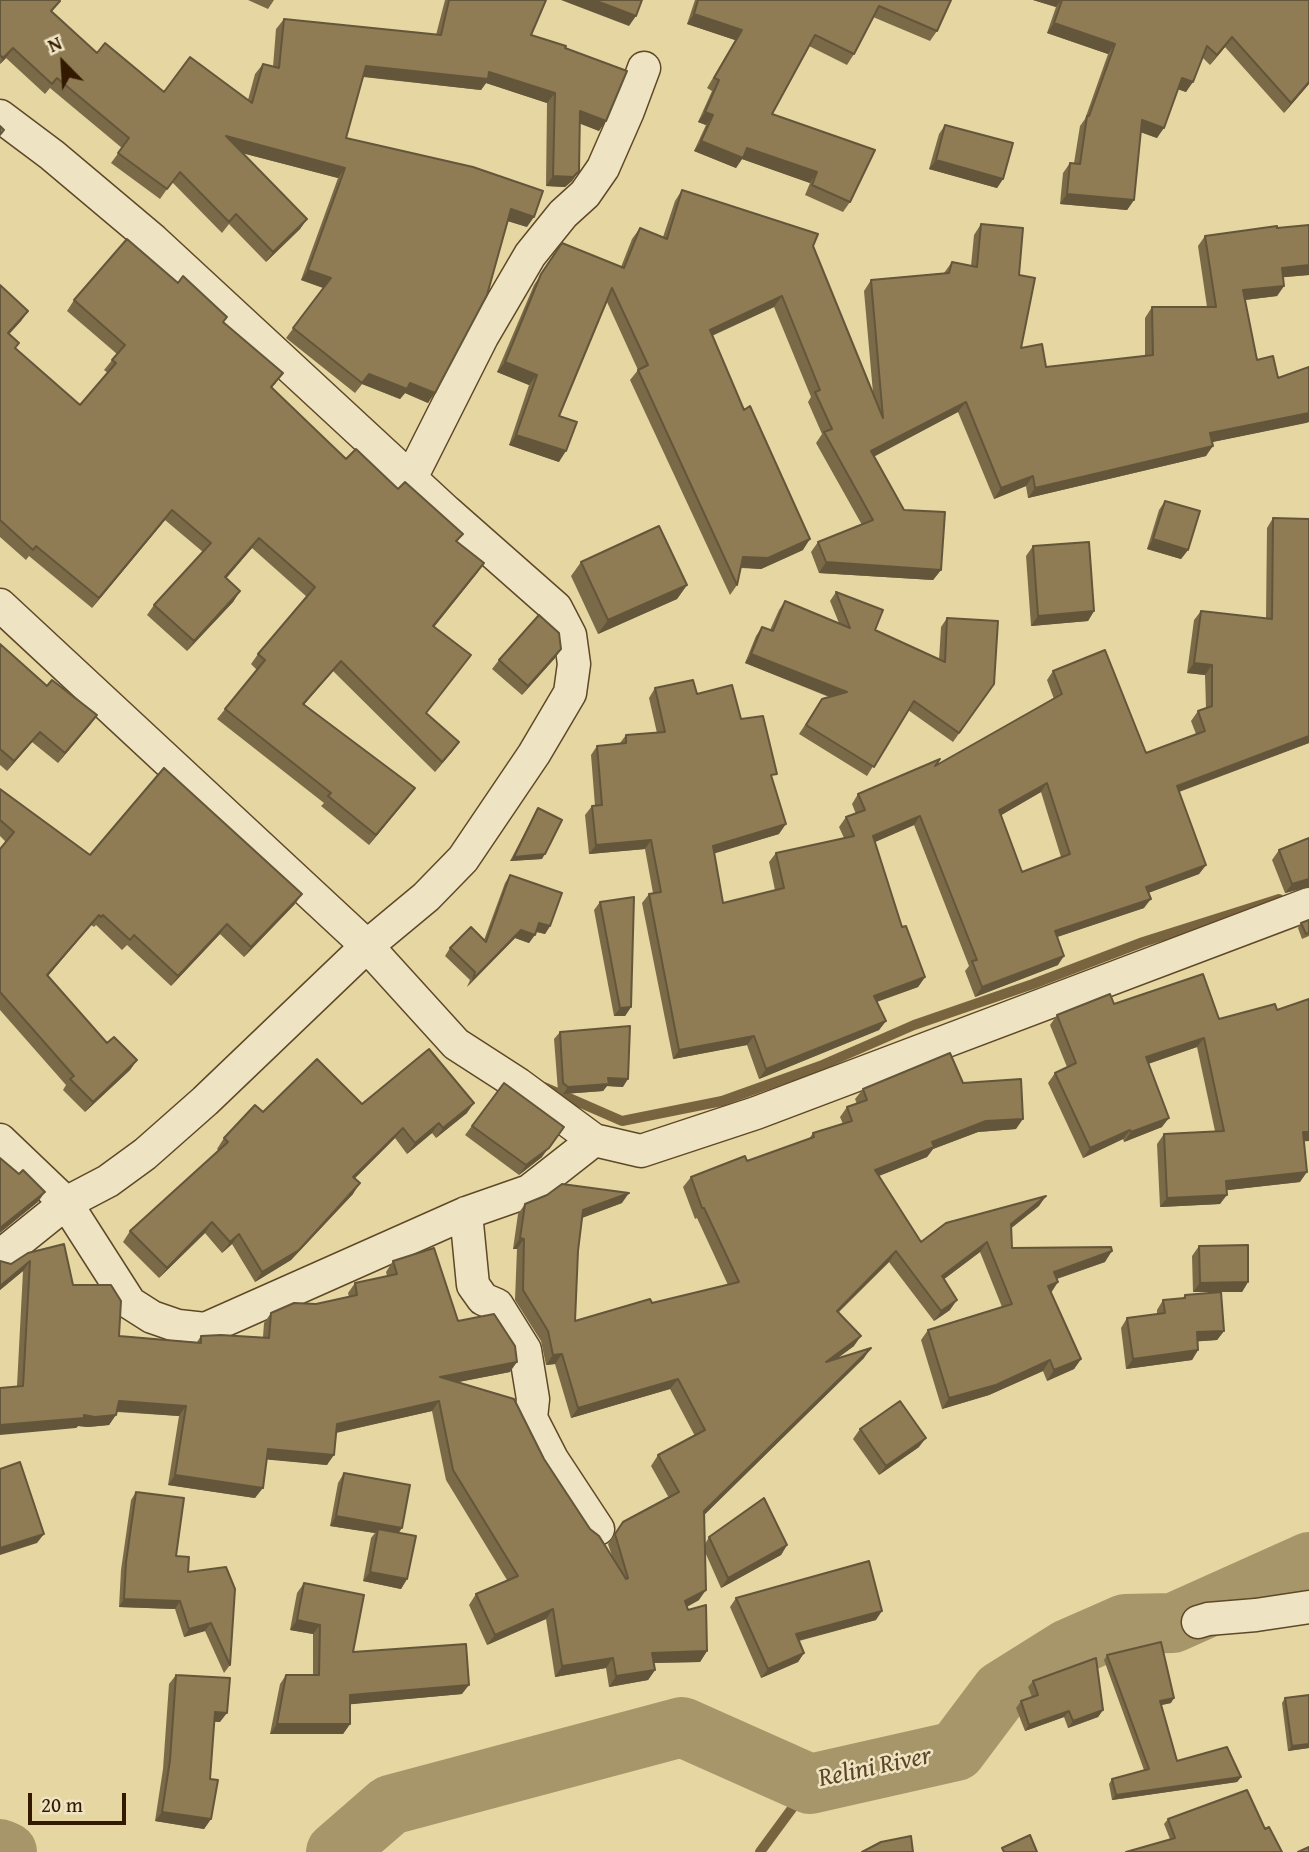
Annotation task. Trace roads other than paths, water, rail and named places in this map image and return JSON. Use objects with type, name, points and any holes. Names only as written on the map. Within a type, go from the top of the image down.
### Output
[{"type":"street","points":[[411,478],[482,337],[530,255],[563,214],[585,194],[603,168],[644,68]]},
{"type":"street","points":[[0,116],[52,155],[153,240],[556,608],[569,635],[574,664],[570,693],[534,754],[463,859],[426,897],[367,946],[205,1101],[145,1154],[107,1181],[66,1203],[0,1256]]},
{"type":"street","points":[[0,605],[367,946],[456,1044],[519,1084],[594,1140],[641,1151],[755,1113],[1309,904]]},
{"type":"street","points":[[0,1140],[66,1203],[130,1303],[152,1317],[178,1326],[205,1329],[466,1213],[529,1191],[594,1140]]},
{"type":"street","points":[[466,1213],[473,1285],[483,1299],[497,1305],[525,1350],[533,1399],[531,1418],[552,1460],[598,1529]]},
{"type":"street","points":[[1198,1622],[1309,1607]]},
{"type":"waterway","points":[[544,1087],[622,1121],[722,1101],[820,1066],[914,1025],[1143,942],[1279,899]]},
{"type":"waterway","name":"Relini River","points":[[336,1852],[390,1805],[682,1727],[810,1784],[956,1751],[1001,1691],[1068,1649],[1125,1624],[1173,1623],[1309,1562]]},
{"type":"waterway","points":[[760,1852],[810,1784]]},
{"type":"waterway","name":"Relini River","points":[[0,1849],[7,1852]]}]
